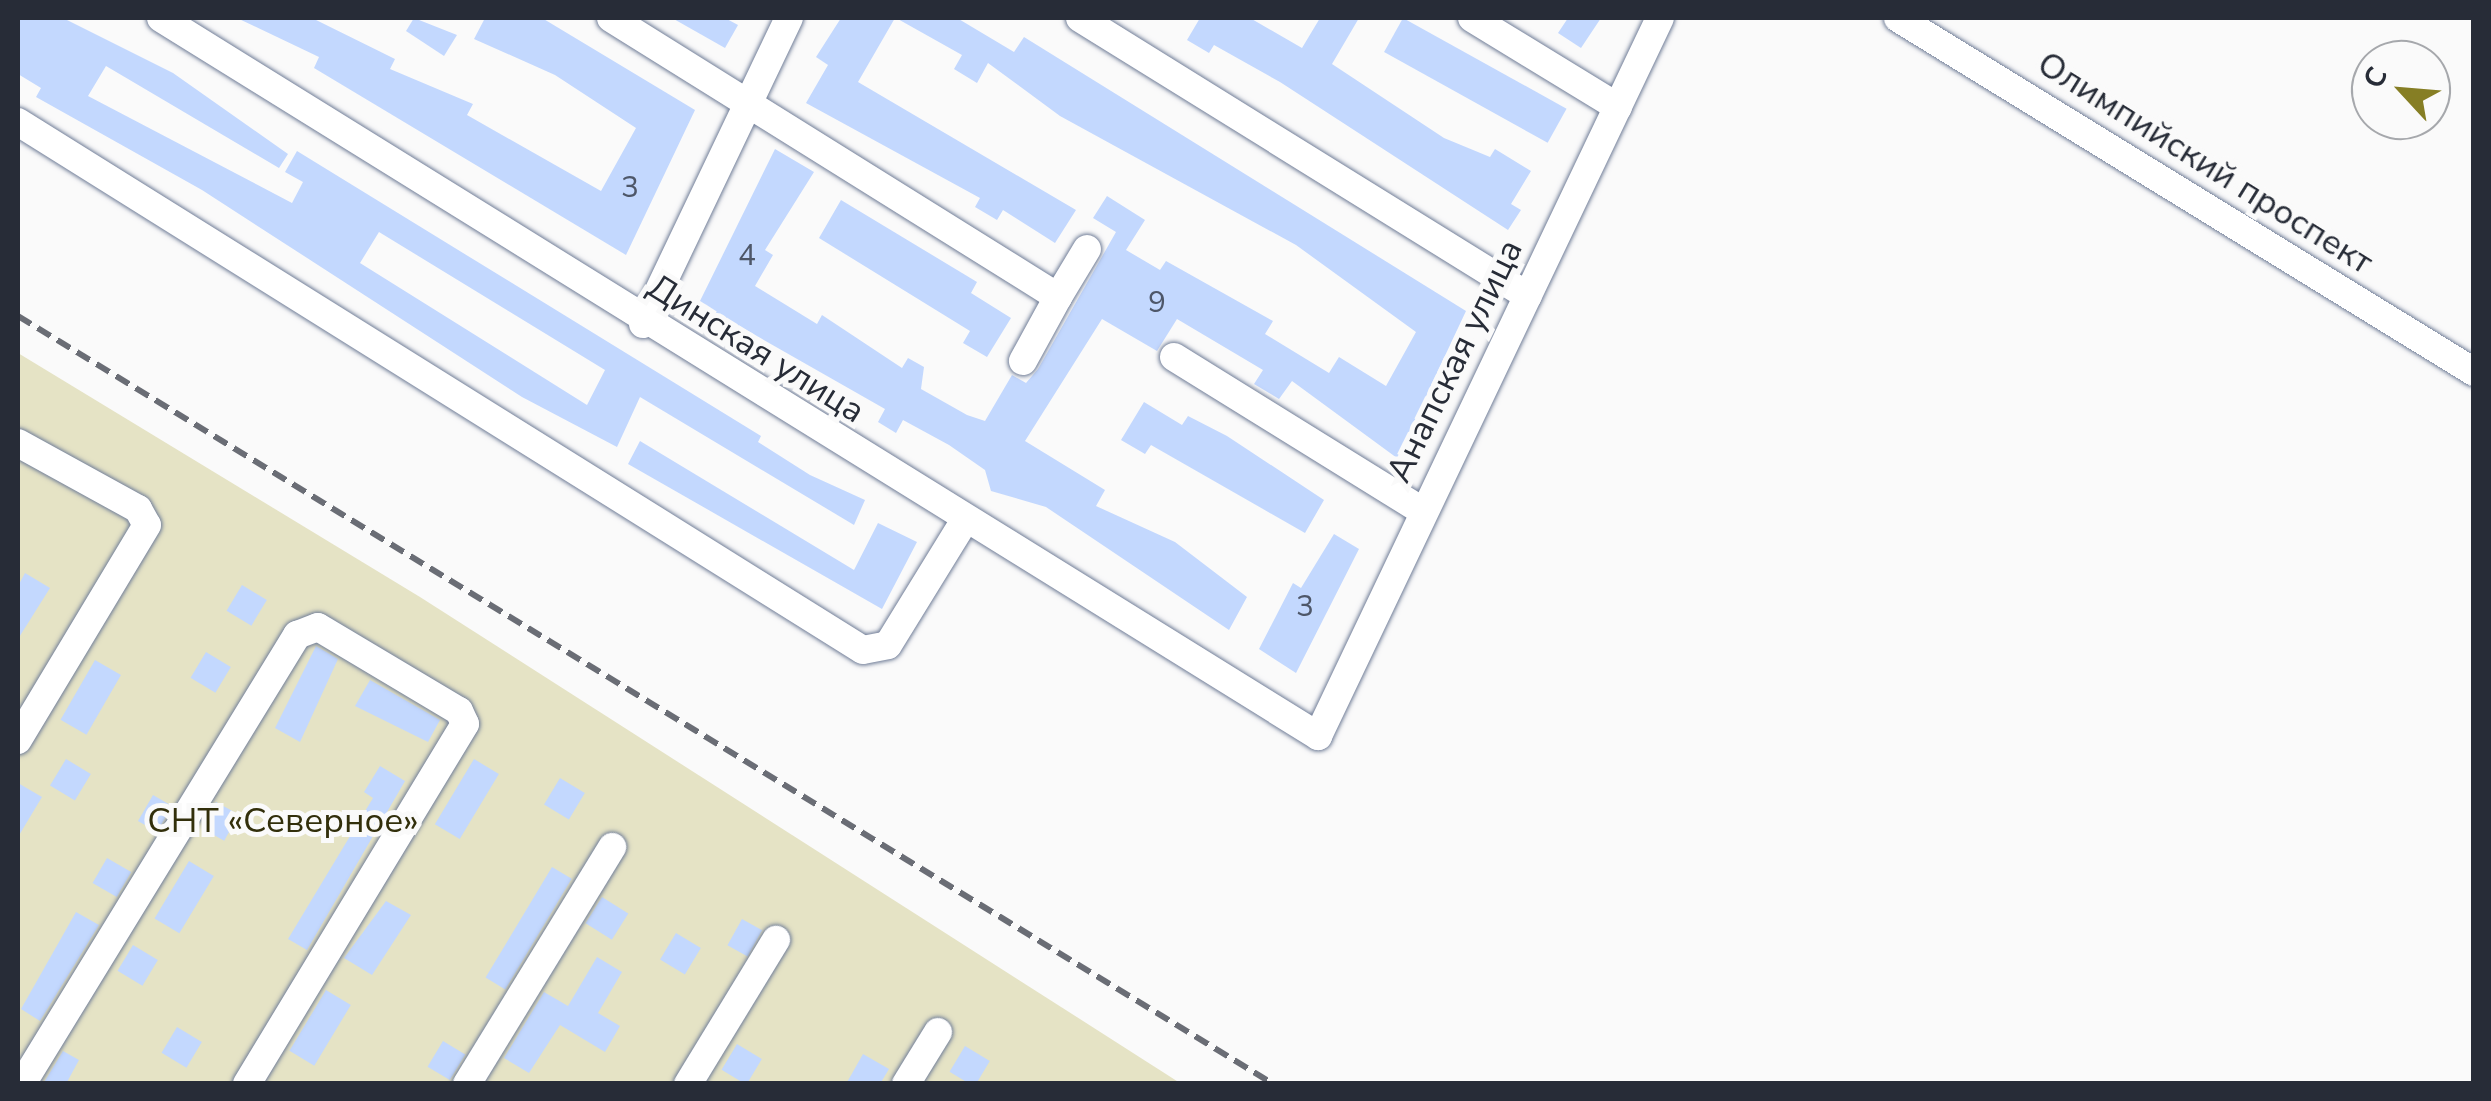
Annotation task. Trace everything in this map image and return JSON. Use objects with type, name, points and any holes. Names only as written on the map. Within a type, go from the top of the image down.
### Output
[{"type":"street","name":"Динская улица","points":[[160,18],[643,324],[1318,736]]},
{"type":"street","points":[[612,18],[749,100],[1058,298]]},
{"type":"street","points":[[643,324],[789,18]]},
{"type":"street","points":[[1080,18],[1528,296]]},
{"type":"street","points":[[1472,18],[1618,106]]},
{"type":"street","name":"Анапская улица","points":[[1318,736],[1660,18]]},
{"type":"street","name":"Олимпийский проспект","points":[[1898,18],[2474,372]]},
{"type":"street","points":[[18,122],[863,650],[888,645],[965,520]]},
{"type":"street","points":[[1023,361],[1087,249]]},
{"type":"street","points":[[1174,358],[1424,512]]},
{"type":"street","points":[[18,443],[138,509],[143,536],[18,740]]},
{"type":"street","points":[[22,1084],[297,635],[326,630],[459,711],[457,745],[247,1084]]},
{"type":"street","points":[[467,1084],[612,847]]},
{"type":"street","points":[[688,1084],[776,940]]},
{"type":"street","points":[[906,1084],[938,1032]]},
{"type":"green space","name":"СНТ «Северное»","points":[[18,353],[420,597],[1180,1083],[18,1083]]},
{"type":"building","points":[[18,18],[63,18],[173,73],[288,154],[279,168],[106,66],[88,96],[292,203],[303,182],[285,172],[297,151],[761,436],[758,442],[810,475],[865,500],[854,525],[640,397],[617,447],[522,397],[202,190],[36,97],[41,88],[18,74]],"holes":[[[379,232],[605,370],[587,405],[360,263]]]},
{"type":"building","points":[[237,18],[312,18],[395,59],[390,69],[473,104],[467,115],[601,191],[636,128],[555,75],[474,39],[485,18],[542,18],[695,110],[626,255],[314,68],[319,57]]},
{"type":"building","points":[[414,18],[457,35],[444,56],[406,31]]},
{"type":"building","points":[[672,18],[725,18],[738,25],[725,48]]},
{"type":"building","points":[[841,18],[895,18],[858,82],[1076,210],[1055,243],[1003,210],[997,220],[975,207],[980,198],[806,103],[828,65],[816,57]]},
{"type":"building","points":[[896,18],[957,18],[1014,52],[1024,37],[1466,311],[1397,458],[1292,381],[1279,399],[1254,384],[1263,370],[1177,319],[1157,351],[1102,319],[1025,441],[1105,490],[1096,506],[1175,542],[1247,597],[1229,630],[1046,507],[991,491],[985,470],[949,445],[903,420],[896,433],[878,422],[885,409],[699,303],[775,149],[814,172],[765,250],[773,255],[755,286],[817,324],[822,315],[902,368],[908,358],[924,367],[921,389],[967,415],[985,421],[1012,375],[1026,383],[1038,369],[1116,232],[1093,218],[1107,196],[1145,220],[1126,250],[1160,270],[1166,261],[1273,321],[1265,334],[1329,373],[1339,357],[1386,386],[1416,332],[1296,245],[1060,116],[988,63],[977,83],[954,69],[962,55]]},
{"type":"building","points":[[1200,18],[1250,18],[1302,48],[1320,18],[1359,18],[1332,64],[1444,138],[1490,157],[1495,149],[1531,171],[1511,204],[1521,210],[1508,230],[1280,82],[1214,45],[1209,53],[1187,40]]},
{"type":"building","points":[[1403,18],[1567,109],[1548,143],[1384,52]]},
{"type":"building","points":[[1568,18],[1601,18],[1581,48],[1558,33]]},
{"type":"building","points":[[841,200],[977,282],[971,293],[1011,318],[987,357],[963,343],[970,331],[819,238]]},
{"type":"building","points":[[1144,402],[1182,425],[1188,416],[1227,436],[1324,500],[1305,533],[1151,445],[1145,454],[1121,440]]},
{"type":"building","points":[[640,441],[854,570],[878,523],[917,542],[882,609],[628,464]]},
{"type":"building","points":[[1334,534],[1359,549],[1296,673],[1259,649],[1293,583],[1301,588]]},
{"type":"building","points":[[25,573],[50,588],[18,639],[18,586]]},
{"type":"building","points":[[242,585],[267,600],[251,626],[227,611]]},
{"type":"building","points":[[316,646],[338,659],[300,742],[275,728]]},
{"type":"building","points":[[206,652],[231,667],[215,693],[191,678]]},
{"type":"building","points":[[95,660],[121,675],[86,735],[60,720]]},
{"type":"building","points":[[370,680],[440,720],[428,742],[355,706]]},
{"type":"building","points":[[66,759],[91,774],[75,801],[50,786]]},
{"type":"building","points":[[474,759],[499,774],[460,839],[435,824]]},
{"type":"building","points":[[380,766],[405,781],[307,950],[288,939],[373,798],[364,792]]},
{"type":"building","points":[[560,778],[585,793],[569,820],[544,805]]},
{"type":"building","points":[[18,783],[42,797],[18,837]]},
{"type":"building","points":[[153,795],[172,806],[157,832],[138,821]]},
{"type":"building","points":[[216,802],[239,815],[224,841],[201,828]]},
{"type":"building","points":[[107,858],[131,872],[117,897],[92,883]]},
{"type":"building","points":[[189,861],[214,876],[179,933],[154,918]]},
{"type":"building","points":[[552,867],[572,879],[505,989],[486,978]]},
{"type":"building","points":[[602,897],[628,913],[612,940],[586,923]]},
{"type":"building","points":[[386,901],[411,915],[372,975],[344,958]]},
{"type":"building","points":[[76,912],[99,925],[40,1021],[21,1009]]},
{"type":"building","points":[[742,919],[762,930],[748,956],[727,945]]},
{"type":"building","points":[[676,933],[701,948],[685,975],[660,960]]},
{"type":"building","points":[[133,945],[158,960],[142,986],[118,971]]},
{"type":"building","points":[[597,957],[622,972],[598,1013],[620,1026],[605,1052],[560,1025],[529,1073],[504,1058],[544,992],[568,1006]]},
{"type":"building","points":[[326,990],[351,1005],[314,1066],[289,1051]]},
{"type":"building","points":[[177,1027],[202,1042],[186,1068],[162,1053]]},
{"type":"building","points":[[443,1041],[465,1054],[450,1080],[428,1067]]},
{"type":"building","points":[[737,1044],[762,1059],[747,1084],[722,1070]]},
{"type":"building","points":[[965,1046],[990,1061],[976,1084],[950,1072]]},
{"type":"building","points":[[63,1051],[79,1060],[66,1084],[43,1084]]},
{"type":"building","points":[[863,1054],[889,1069],[880,1084],[846,1084]]},
{"type":"railway","points":[[18,316],[1273,1084]]}]
